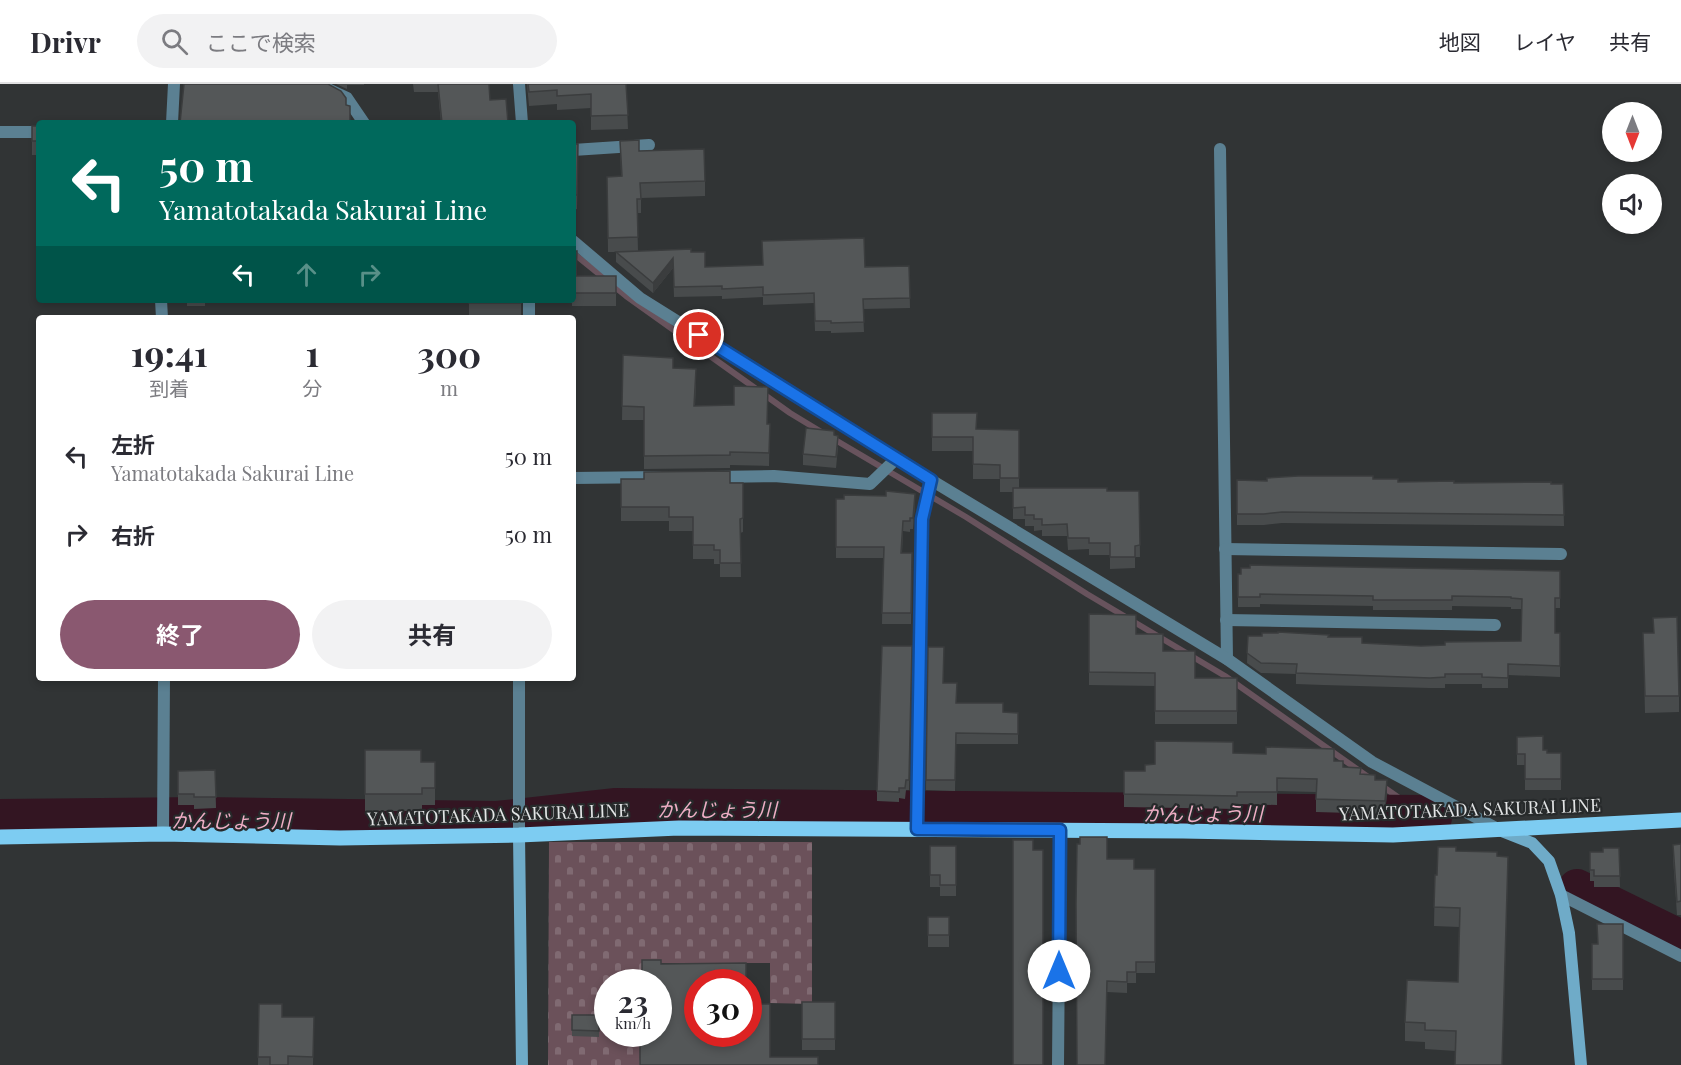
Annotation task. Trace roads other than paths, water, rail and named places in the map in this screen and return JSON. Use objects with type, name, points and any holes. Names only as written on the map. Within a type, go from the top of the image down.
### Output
[{"type":"main road","name":"YAMATOTAKADA SAKURAI LINE","points":[[0,837],[163,823],[340,838],[519,823],[679,828],[917,818],[1060,830],[1393,835],[1681,820]]},
{"type":"street","points":[[172,120],[174,84]]},
{"type":"street","points":[[317,84],[347,98],[362,120]]},
{"type":"street","points":[[519,84],[522,120]]},
{"type":"street","points":[[0,132],[36,132]]},
{"type":"street","points":[[576,150],[649,145]]},
{"type":"street","points":[[1220,149],[1227,659]]},
{"type":"street","points":[[576,244],[640,298],[931,480],[1227,659],[1372,762],[1496,828],[1532,843],[1549,861],[1561,895],[1569,933],[1581,1065]]},
{"type":"street","points":[[703,477],[774,476],[870,484],[897,458]]},
{"type":"street","points":[[576,478],[668,477]]},
{"type":"street","points":[[917,818],[922,519],[931,480]]},
{"type":"street","points":[[1225,549],[1562,554]]},
{"type":"street","points":[[1226,620],[1495,625]]},
{"type":"street","points":[[163,823],[164,681]]},
{"type":"street","points":[[519,681],[522,1065]]},
{"type":"street","points":[[1058,1065],[1060,830]]},
{"type":"street","points":[[1561,895],[1681,956]]},
{"type":"waterway","points":[[576,255],[626,296],[790,413],[823,433]]},
{"type":"waterway","points":[[832,438],[966,517],[1087,594],[1225,676],[1371,779]]},
{"type":"waterway","points":[[1382,786],[1422,814]]},
{"type":"waterway","name":"かんじょう川","points":[[0,818],[203,816],[497,820],[616,807],[1422,814],[1433,818]]},
{"type":"waterway","name":"かんじょう川","points":[[1577,888],[1681,939]]}]
